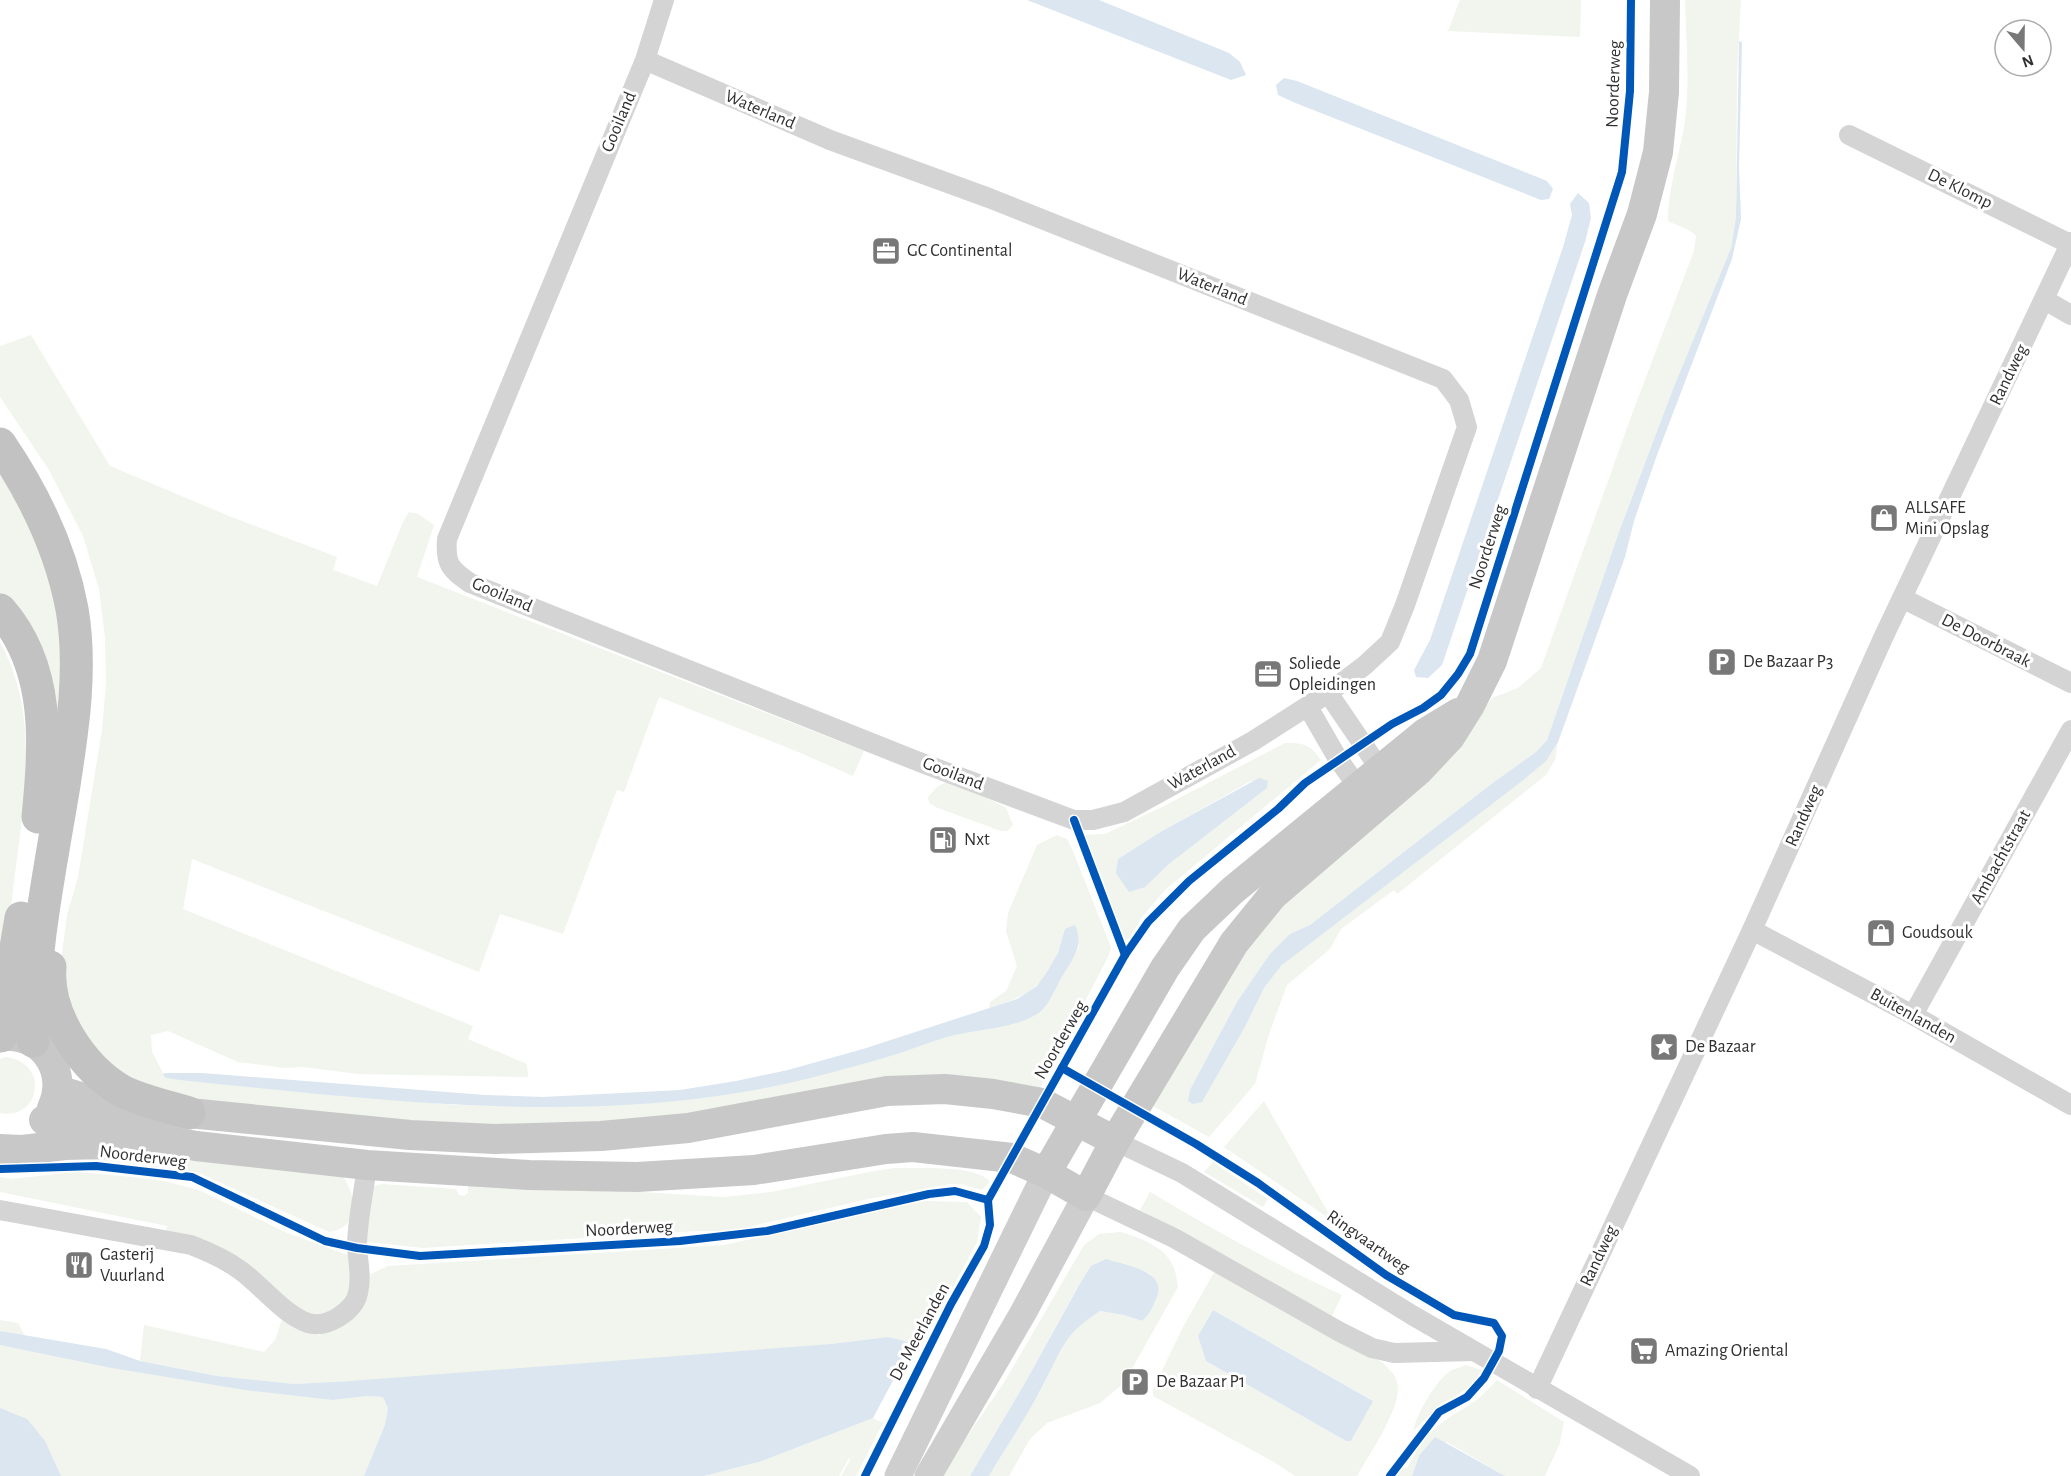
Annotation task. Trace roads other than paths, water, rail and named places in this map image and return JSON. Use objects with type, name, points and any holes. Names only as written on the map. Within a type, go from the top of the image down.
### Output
[{"type":"highway","points":[[0,444],[16,468],[58,554],[72,610],[77,662],[72,731],[32,1005],[33,1041]]},
{"type":"highway","points":[[0,610],[26,652],[36,677],[44,735],[44,762],[36,831],[1,1036]]},
{"type":"highway","points":[[47,893],[52,936],[49,977],[56,1011],[71,1042],[97,1072],[123,1091],[189,1113]]},
{"type":"main road","points":[[928,1476],[1023,1313],[1115,1140],[1234,943],[1273,895],[1377,789],[1425,733],[1470,705],[1492,661],[1612,295],[1642,214],[1658,152],[1664,92],[1665,0]]},
{"type":"main road","points":[[898,1476],[1046,1173],[1165,968],[1192,929],[1233,890],[1377,789]]},
{"type":"main road","points":[[0,1134],[16,1134],[31,1129],[44,1120],[54,1106],[58,1090],[58,1076],[53,1062],[44,1050],[33,1041],[17,1036],[1,1036]]},
{"type":"main road","name":"Noorderweg","points":[[58,1090],[126,1111],[189,1113],[410,1135],[495,1139],[590,1136],[688,1128],[887,1091],[945,1089],[993,1094],[1042,1103],[1115,1140]]},
{"type":"main road","name":"Noorderweg","points":[[44,1120],[196,1146],[367,1165],[529,1175],[637,1177],[754,1170],[886,1149],[913,1147],[1012,1158],[1046,1173],[1086,1196]]},
{"type":"main road","name":"Noorderweg","points":[[0,1149],[22,1150],[65,1145],[196,1146]]},
{"type":"street","name":"Gooiland","points":[[664,0],[645,60],[447,539],[446,556],[453,571],[470,583],[922,763],[1074,820],[1093,820]]},
{"type":"street","name":"Waterland","points":[[645,60],[830,140],[989,198],[1443,379],[1459,400],[1467,427],[1390,642],[1364,666],[1328,693],[1253,741],[1124,812],[1093,820]]},
{"type":"street","name":"De Klomp","points":[[1849,135],[2071,243]]},
{"type":"street","name":"Randweg","points":[[1537,1389],[1752,930],[1902,598],[2071,243]]},
{"type":"street","points":[[2044,300],[2071,315]]},
{"type":"street","name":"De Doorbraak","points":[[1902,598],[2071,684]]},
{"type":"street","points":[[1328,693],[1377,789]]},
{"type":"street","points":[[1308,707],[1338,759],[1377,789]]},
{"type":"street","name":"Ambachtstraat","points":[[1913,1015],[2071,730]]},
{"type":"street","name":"Buitenlanden","points":[[1752,930],[1913,1015],[2071,1106]]},
{"type":"street","name":"Ringvaartweg","points":[[1115,1140],[1182,1173],[1473,1351],[1690,1476]]},
{"type":"street","points":[[0,1210],[191,1245],[219,1256],[290,1312],[310,1324],[333,1321],[350,1308],[358,1294],[360,1266],[357,1248],[367,1165]]},
{"type":"street","points":[[1086,1196],[1174,1238],[1372,1348],[1394,1353],[1473,1351]]},
{"type":"place","name":"GC Continental","points":[[886,251]]},
{"type":"place","name":"ALLSAFE Mini Opslag","points":[[1884,518]]},
{"type":"place","name":"De Bazaar P3","points":[[1722,662]]},
{"type":"place","name":"Soliede Opleidingen","points":[[1268,674]]},
{"type":"place","name":"Nxt","points":[[943,840]]},
{"type":"place","name":"Goudsouk","points":[[1881,933]]},
{"type":"place","name":"De Bazaar","points":[[1664,1047]]},
{"type":"place","name":"Gasterij Vuurland","points":[[79,1265]]},
{"type":"place","name":"Amazing Oriental","points":[[1644,1351]]},
{"type":"place","name":"De Bazaar P1","points":[[1135,1382]]}]
